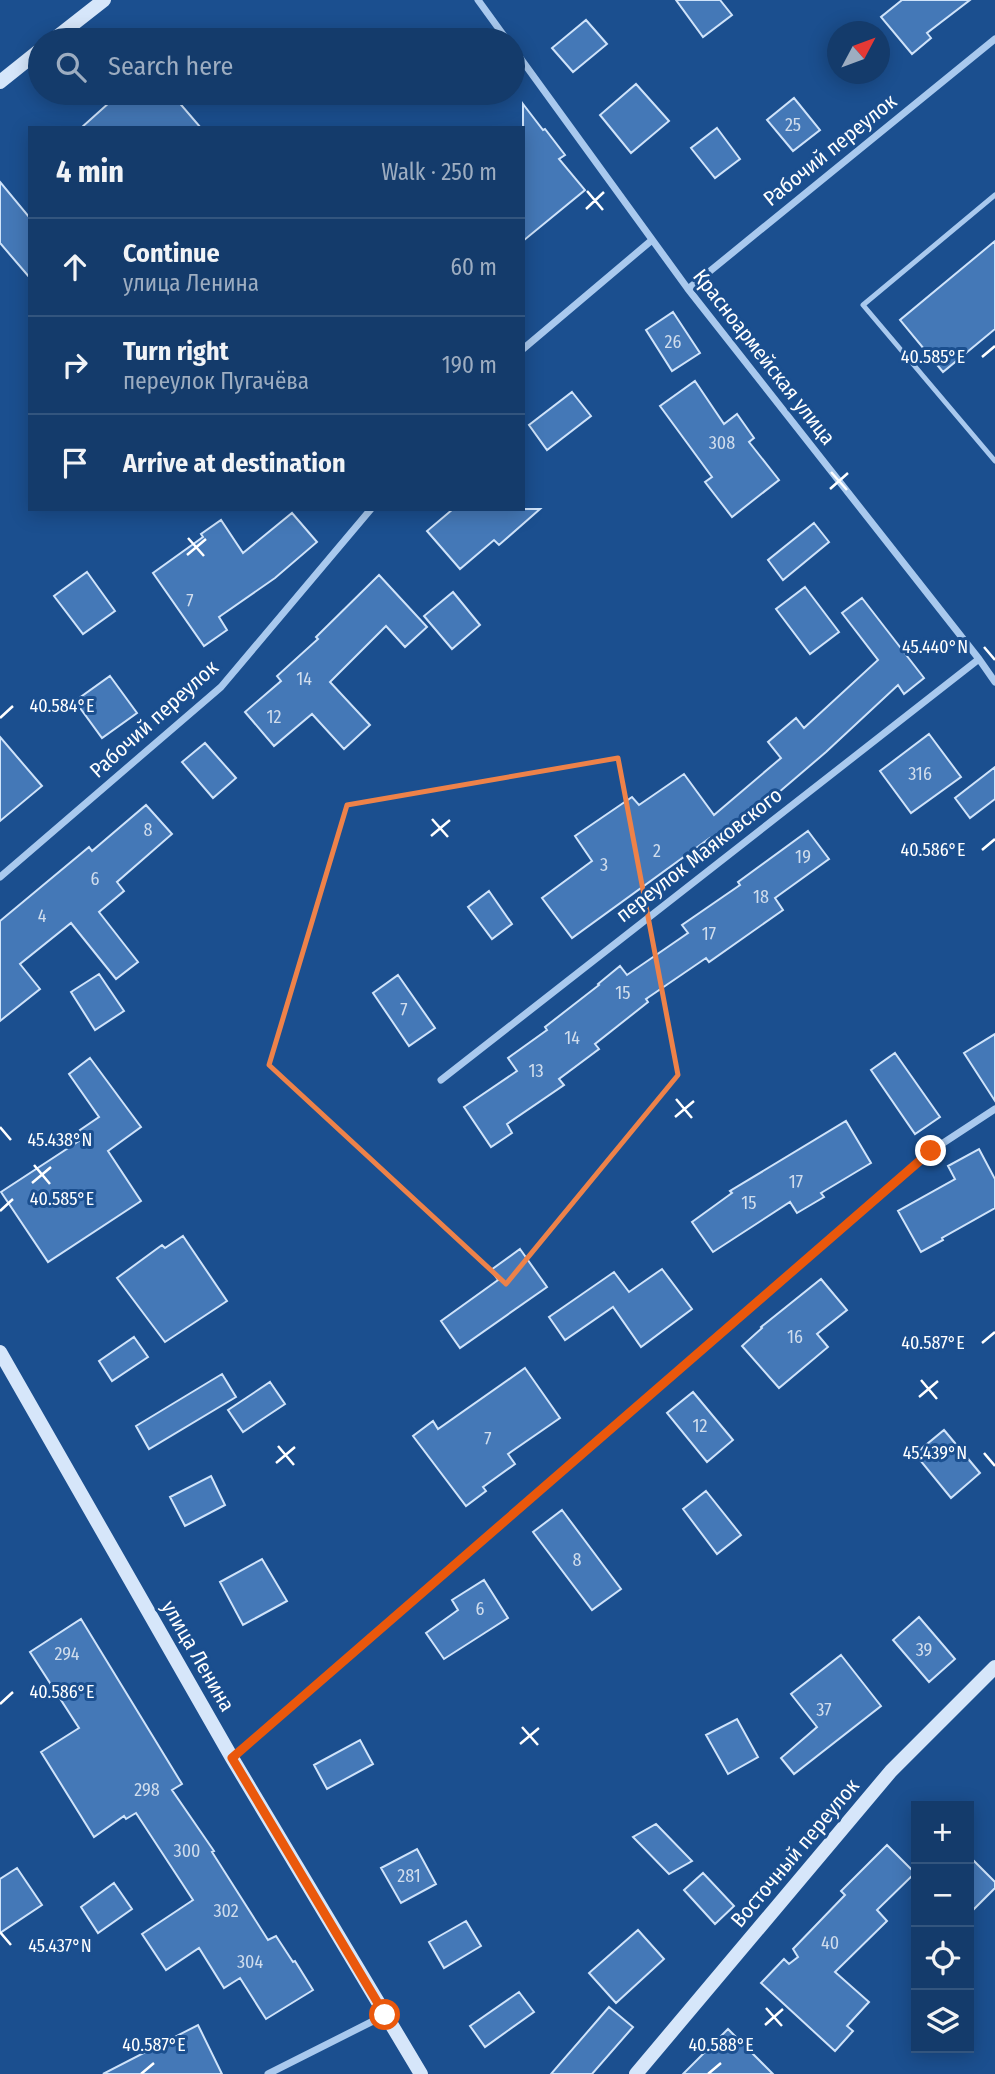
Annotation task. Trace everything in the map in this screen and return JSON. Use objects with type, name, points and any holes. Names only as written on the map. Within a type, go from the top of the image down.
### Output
[{"type":"main road","points":[[68,28],[104,0]]},
{"type":"main road","points":[[0,82],[28,60]]},
{"type":"main road","name":"улица Ленина","points":[[0,1352],[232,1758],[421,2074]]},
{"type":"main road","name":"Восточный переулок","points":[[636,2074],[891,1771],[995,1667]]},
{"type":"street","points":[[478,0],[498,28]]},
{"type":"street","name":"Рабочий переулок","points":[[688,289],[995,39]]},
{"type":"street","name":"Красноармейская улица","points":[[525,65],[688,289],[995,682]]},
{"type":"street","points":[[525,347],[652,240]]},
{"type":"street","name":"Рабочий переулок","points":[[0,877],[221,687],[369,511]]},
{"type":"street","name":"переулок Маяковского","points":[[441,1080],[979,659]]},
{"type":"street","points":[[232,1758],[931,1151],[995,1109]]},
{"type":"street","points":[[268,2074],[385,2015]]},
{"type":"lane","points":[[995,195],[863,305],[995,461]]},
{"type":"highlighted area","points":[[618,758],[678,1075],[506,1284],[269,1065],[347,805]]},
{"type":"building","points":[[676,0],[720,0],[732,15],[703,37]]},
{"type":"building","points":[[902,0],[970,0],[927,33],[931,38],[912,54],[890,28],[890,21],[884,21],[881,17]]},
{"type":"building","points":[[586,20],[607,44],[573,72],[552,48]]},
{"type":"building","points":[[636,84],[669,121],[631,153],[600,115]]},
{"type":"building","points":[[794,98],[820,130],[793,151],[767,120]]},
{"type":"building","points":[[107,105],[181,105],[199,126],[83,126]]},
{"type":"building","points":[[524,105],[565,155],[559,159],[585,190],[525,239],[525,126]]},
{"type":"building","points":[[717,128],[740,159],[715,178],[691,148]]},
{"type":"building","points":[[0,182],[28,216],[28,276],[0,243]]},
{"type":"building","points":[[995,241],[995,329],[943,372],[900,320]]},
{"type":"building","points":[[673,312],[700,353],[672,371],[646,330]]},
{"type":"building","points":[[695,381],[724,424],[737,414],[754,438],[749,442],[779,480],[732,517],[705,482],[712,477],[660,406]]},
{"type":"building","points":[[572,392],[591,416],[547,450],[529,425]]},
{"type":"building","points":[[540,509],[499,545],[494,540],[460,569],[427,531],[451,511]]},
{"type":"building","points":[[292,513],[317,542],[275,578],[219,617],[227,630],[204,646],[153,573],[203,537],[201,534],[221,520],[243,553]]},
{"type":"building","points":[[814,523],[829,542],[783,580],[768,560]]},
{"type":"building","points":[[87,572],[115,611],[83,634],[54,596]]},
{"type":"building","points":[[379,575],[427,627],[405,647],[386,626],[330,682],[370,725],[344,749],[312,714],[274,746],[245,712],[281,681],[277,676],[318,639],[316,637]]},
{"type":"building","points":[[805,587],[839,632],[810,654],[776,609]]},
{"type":"building","points":[[453,592],[480,625],[452,649],[424,616]]},
{"type":"building","points":[[862,598],[924,678],[904,694],[898,685],[771,799],[712,841],[710,838],[572,938],[542,898],[592,861],[575,836],[632,797],[639,805],[684,774],[714,815],[781,758],[768,742],[796,718],[804,728],[878,660],[842,613]]},
{"type":"building","points":[[110,676],[137,713],[102,738],[75,701]]},
{"type":"building","points":[[929,734],[961,777],[911,813],[880,771]]},
{"type":"building","points":[[0,737],[42,786],[0,821]]},
{"type":"building","points":[[205,743],[236,778],[213,798],[182,762]]},
{"type":"building","points":[[995,767],[995,799],[970,818],[955,798]]},
{"type":"building","points":[[146,805],[172,834],[117,882],[124,891],[99,912],[138,962],[116,979],[71,923],[20,964],[40,989],[0,1021],[0,921],[89,847],[92,851]]},
{"type":"building","points":[[808,831],[829,859],[775,898],[783,910],[709,962],[706,958],[646,999],[648,1002],[595,1044],[599,1049],[559,1079],[564,1085],[507,1124],[512,1133],[491,1147],[464,1107],[517,1071],[508,1058],[547,1030],[545,1027],[620,966],[627,975],[688,933],[682,925],[740,885],[738,882]]},
{"type":"building","points":[[489,891],[512,924],[492,939],[468,907]]},
{"type":"building","points":[[99,974],[124,1011],[95,1030],[71,992]]},
{"type":"building","points":[[398,975],[435,1028],[409,1046],[373,993]]},
{"type":"building","points":[[995,1034],[995,1101],[964,1053]]},
{"type":"building","points":[[895,1053],[940,1117],[915,1134],[871,1070]]},
{"type":"building","points":[[90,1058],[141,1127],[108,1151],[141,1201],[48,1262],[1,1192],[85,1137],[80,1130],[99,1117],[69,1074]]},
{"type":"building","points":[[846,1121],[871,1163],[821,1193],[824,1197],[797,1213],[790,1202],[713,1252],[692,1222],[732,1193],[730,1191]]},
{"type":"building","points":[[979,1149],[995,1179],[995,1208],[921,1252],[898,1211],[955,1179],[948,1166]]},
{"type":"building","points":[[183,1236],[227,1301],[165,1342],[117,1278],[162,1245],[165,1248]]},
{"type":"building","points":[[520,1249],[547,1287],[460,1348],[441,1321],[498,1280],[491,1270]]},
{"type":"building","points":[[662,1269],[692,1309],[641,1347],[613,1307],[565,1340],[549,1317],[614,1272],[629,1292]]},
{"type":"building","points":[[821,1279],[847,1310],[817,1334],[828,1347],[779,1388],[742,1346],[761,1327]]},
{"type":"building","points":[[134,1337],[148,1357],[112,1381],[99,1361]]},
{"type":"building","points":[[525,1368],[560,1418],[508,1454],[515,1464],[483,1487],[486,1491],[466,1506],[413,1436],[433,1421],[438,1429]]},
{"type":"building","points":[[222,1374],[236,1397],[149,1449],[136,1426]]},
{"type":"building","points":[[270,1382],[285,1404],[243,1432],[228,1410]]},
{"type":"building","points":[[693,1392],[733,1440],[707,1462],[667,1413]]},
{"type":"building","points":[[944,1430],[980,1473],[951,1498],[915,1454]]},
{"type":"building","points":[[211,1476],[225,1505],[185,1526],[170,1497]]},
{"type":"building","points":[[706,1491],[741,1535],[717,1554],[683,1509]]},
{"type":"building","points":[[562,1510],[621,1589],[592,1610],[533,1532]]},
{"type":"building","points":[[262,1559],[287,1601],[243,1625],[220,1582]]},
{"type":"building","points":[[484,1580],[508,1618],[444,1659],[426,1633],[458,1610],[452,1600]]},
{"type":"building","points":[[919,1617],[955,1659],[929,1682],[893,1640]]},
{"type":"building","points":[[81,1619],[182,1784],[172,1790],[214,1851],[212,1852],[268,1940],[276,1936],[313,1990],[266,2019],[240,1978],[224,1988],[199,1948],[166,1970],[142,1934],[193,1900],[136,1813],[126,1819],[124,1816],[94,1837],[41,1752],[79,1728],[30,1652]]},
{"type":"building","points":[[841,1655],[881,1706],[794,1774],[781,1758],[817,1727],[791,1694]]},
{"type":"building","points":[[737,1719],[758,1757],[728,1774],[706,1735]]},
{"type":"building","points":[[360,1740],[373,1764],[327,1789],[314,1765]]},
{"type":"building","points":[[656,1824],[692,1861],[669,1874],[633,1837]]},
{"type":"building","points":[[887,1845],[911,1869],[911,1877],[877,1910],[887,1921],[835,1972],[869,2002],[847,2026],[853,2031],[835,2051],[761,1983],[784,1959],[789,1964],[798,1957],[793,1949],[845,1895],[841,1891]]},
{"type":"building","points":[[417,1849],[436,1884],[401,1903],[381,1868]]},
{"type":"building","points":[[974,1861],[995,1882],[995,1888],[974,1909]]},
{"type":"building","points":[[17,1868],[42,1905],[0,1933],[0,1879]]},
{"type":"building","points":[[703,1873],[734,1906],[715,1924],[684,1890]]},
{"type":"building","points":[[114,1883],[132,1909],[98,1933],[81,1907]]},
{"type":"building","points":[[466,1921],[481,1946],[444,1968],[429,1942]]},
{"type":"building","points":[[638,1930],[664,1959],[616,2003],[589,1973]]},
{"type":"building","points":[[519,1992],[534,2012],[485,2047],[470,2026]]},
{"type":"building","points":[[609,2007],[633,2027],[592,2074],[551,2074]]},
{"type":"building","points":[[198,2025],[222,2074],[103,2074]]},
{"type":"building","points":[[728,2029],[773,2074],[683,2074]]},
{"type":"route","points":[[385,2015],[232,1758],[931,1151]]}]
